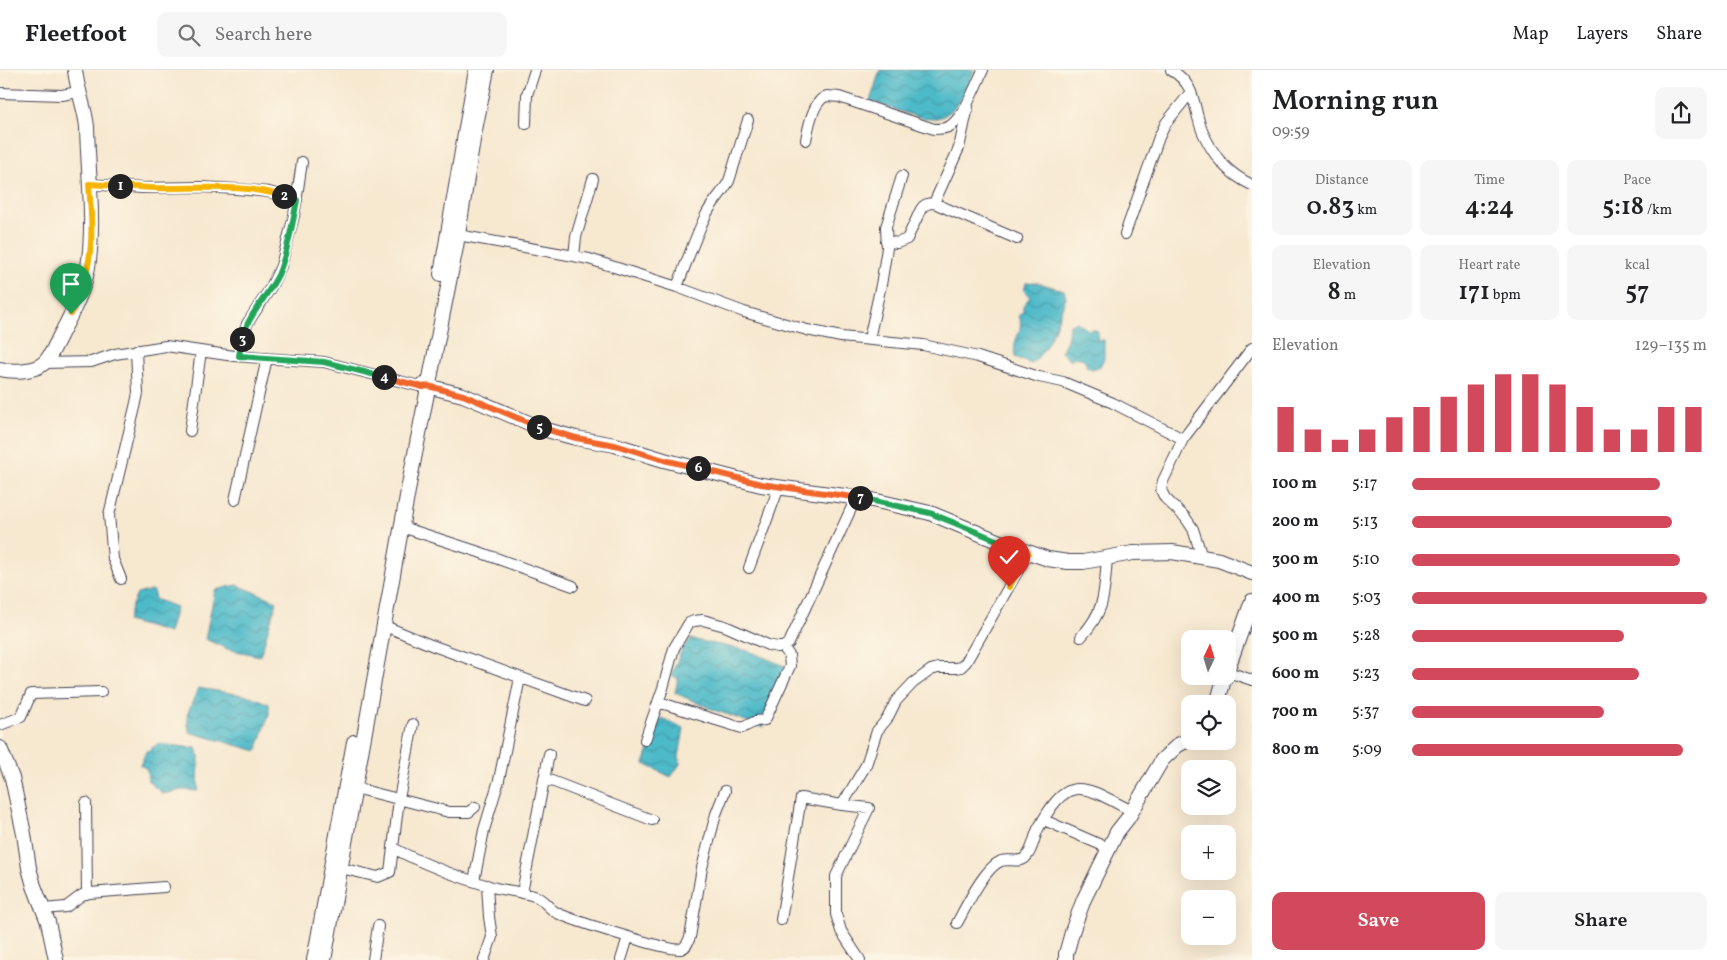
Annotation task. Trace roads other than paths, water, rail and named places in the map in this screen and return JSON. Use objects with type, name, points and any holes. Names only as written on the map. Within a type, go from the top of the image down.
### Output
[{"type":"street","points":[[44,363],[71,314],[80,294],[88,268],[91,230],[88,127],[78,92],[75,70]]},
{"type":"street","points":[[314,960],[338,852],[355,788],[385,626],[476,70]]},
{"type":"street","points":[[324,960],[340,868],[338,852],[395,512],[458,235],[473,140],[487,70]]},
{"type":"street","points":[[526,124],[527,95],[535,70]]},
{"type":"street","points":[[806,140],[811,117],[817,105],[827,96],[840,97],[934,129],[942,130],[956,121],[983,70]]},
{"type":"street","points":[[1174,71],[1186,82],[1191,92],[1203,132],[1218,160],[1230,171],[1252,185]]},
{"type":"street","points":[[0,94],[62,94],[78,92]]},
{"type":"street","points":[[1125,234],[1159,137],[1166,124],[1191,92]]},
{"type":"street","points":[[934,203],[959,148],[970,96]]},
{"type":"street","points":[[677,287],[705,217],[712,203],[724,190],[729,181],[748,120]]},
{"type":"street","points":[[239,356],[247,324],[278,275],[294,216],[302,162]]},
{"type":"street","points":[[869,339],[887,248],[886,227],[888,216],[902,176]]},
{"type":"street","points":[[574,256],[576,237],[593,179]]},
{"type":"street","points":[[89,184],[142,188],[217,187],[269,192],[297,200]]},
{"type":"street","points":[[886,241],[897,243],[907,239],[924,205],[934,203],[1017,238]]},
{"type":"street","points":[[458,235],[589,259],[677,287],[744,312],[807,330],[841,337],[923,345],[1064,382],[1113,403],[1183,439]]},
{"type":"street","points":[[0,369],[6,371],[34,369],[44,363],[91,362],[115,354],[166,346],[239,356],[324,362],[463,395],[559,434],[615,445],[730,477],[779,487],[856,498],[930,513],[1028,553],[1068,562],[1083,562],[1133,553],[1172,552],[1220,560],[1252,573]]},
{"type":"street","points":[[1202,557],[1193,529],[1185,518],[1164,498],[1161,490],[1163,481],[1183,439],[1252,348]]},
{"type":"street","points":[[121,579],[113,559],[109,515],[138,393],[136,350]]},
{"type":"street","points":[[190,431],[201,351]]},
{"type":"street","points":[[234,500],[267,358]]},
{"type":"street","points":[[749,568],[779,487]]},
{"type":"street","points":[[645,740],[674,648],[683,630],[689,623],[703,620],[725,626],[768,645],[777,647],[783,647],[789,643],[793,638],[856,498]]},
{"type":"street","points":[[402,526],[573,586]]},
{"type":"street","points":[[842,805],[866,765],[877,731],[896,701],[913,683],[931,670],[961,667],[966,662],[1028,553]]},
{"type":"street","points":[[1081,637],[1092,626],[1103,601],[1107,558]]},
{"type":"street","points":[[1236,647],[1252,601]]},
{"type":"street","points":[[385,626],[431,645],[585,701]]},
{"type":"street","points":[[658,702],[742,728],[756,721],[765,720],[790,666],[789,655],[783,647]]},
{"type":"street","points":[[1236,673],[1252,680]]},
{"type":"street","points":[[474,880],[484,830],[499,780],[520,678]]},
{"type":"street","points":[[0,725],[21,716],[31,694],[102,692]]},
{"type":"street","points":[[340,868],[378,876],[390,872],[399,799],[413,724]]},
{"type":"street","points":[[1066,960],[1069,941],[1078,914],[1108,848],[1162,760],[1181,744]]},
{"type":"street","points":[[0,748],[12,778],[34,886],[48,922],[56,960]]},
{"type":"street","points":[[522,893],[549,754]]},
{"type":"street","points":[[544,778],[652,820]]},
{"type":"street","points":[[355,788],[448,812],[468,812],[475,807]]},
{"type":"street","points":[[957,923],[976,888],[995,865],[1000,862],[1024,859],[1028,856],[1039,828],[1064,792],[1081,788],[1091,790],[1132,811]]},
{"type":"street","points":[[393,848],[420,862],[487,885],[522,893],[543,901],[558,914],[628,937],[671,949],[680,949],[687,945],[690,937],[702,868],[716,814],[725,791]]},
{"type":"street","points":[[781,920],[801,798],[869,808],[836,876],[836,914],[841,931],[860,960]]},
{"type":"street","points":[[86,803],[87,894]]},
{"type":"street","points":[[1044,820],[1108,848]]},
{"type":"street","points":[[484,960],[492,937],[487,885]]},
{"type":"street","points":[[43,908],[66,907],[78,897],[87,894],[164,887]]},
{"type":"street","points":[[373,960],[378,926]]},
{"type":"street","points":[[621,960],[628,937]]},
{"type":"water","points":[[880,70],[974,70],[965,93],[955,107],[942,117],[928,119],[870,101]]},
{"type":"water","points":[[1034,282],[1064,290],[1066,297],[1044,350],[1031,364],[1015,357],[1014,350],[1020,326],[1019,315],[1023,313],[1023,306],[1030,297],[1024,291],[1026,283]]},
{"type":"water","points":[[1077,322],[1088,330],[1098,331],[1097,340],[1104,340],[1104,359],[1099,368],[1092,369],[1087,367],[1084,359],[1075,357],[1070,360],[1061,352],[1067,340],[1070,324]]},
{"type":"water","points":[[237,585],[277,601],[260,656],[227,649],[205,639],[215,590]]},
{"type":"water","points":[[153,590],[155,599],[176,607],[169,633],[127,621],[137,594]]},
{"type":"water","points":[[691,639],[749,651],[787,667],[771,715],[763,727],[714,710],[675,693],[678,678],[671,676],[683,647]]},
{"type":"water","points":[[198,688],[250,696],[269,704],[269,714],[257,751],[189,732],[187,715]]},
{"type":"water","points":[[660,718],[684,728],[679,757],[680,764],[671,777],[644,764]]},
{"type":"water","points":[[158,744],[196,748],[199,755],[198,791],[181,790],[163,794],[148,781],[147,769],[140,765],[146,752]]}]
